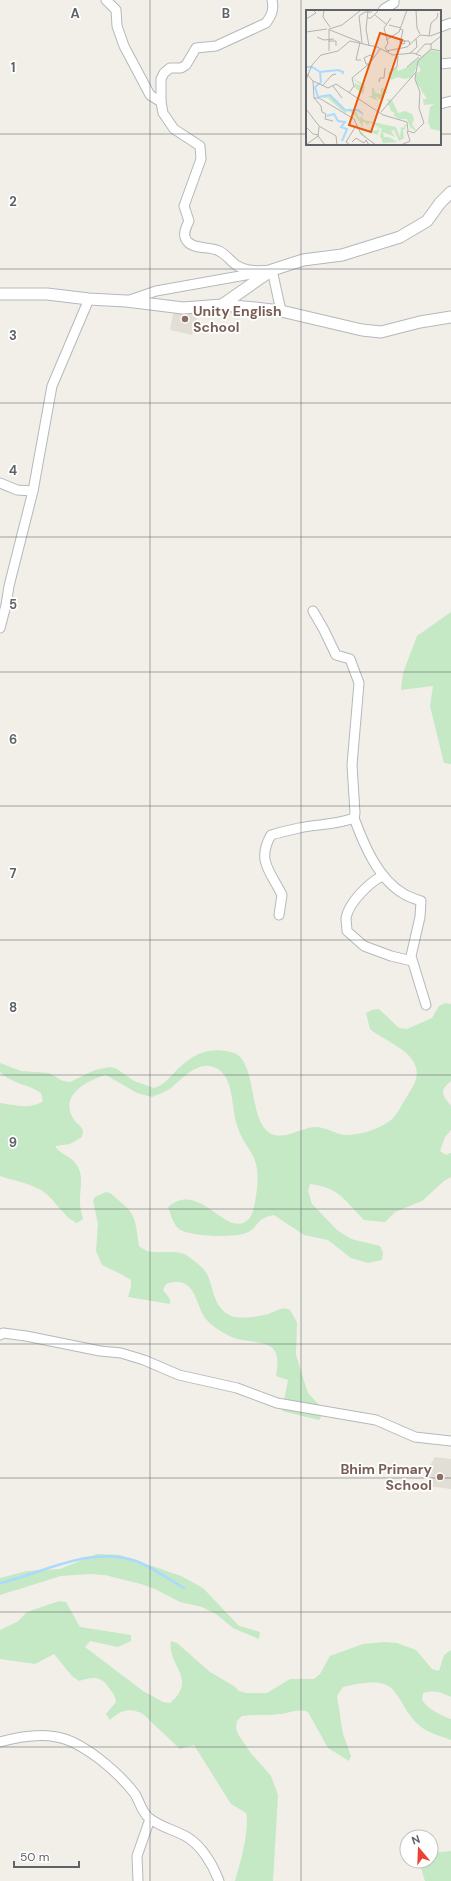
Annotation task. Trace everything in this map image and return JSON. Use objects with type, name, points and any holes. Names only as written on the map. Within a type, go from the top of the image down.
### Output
[{"type":"street","points":[[106,0],[111,3],[116,10],[117,26],[124,46],[136,70],[150,95],[162,102]]},
{"type":"street","points":[[272,0],[274,7],[271,16],[266,23],[216,46],[196,48],[186,65],[181,68],[170,68],[164,73],[161,79],[163,113],[174,129],[197,142],[201,151],[201,159],[184,206],[189,221],[184,237],[187,242],[193,246],[218,250],[237,265],[255,271],[272,270]]},
{"type":"street","points":[[383,10],[384,8],[394,3],[394,0]]},
{"type":"street","points":[[441,27],[451,23]]},
{"type":"street","points":[[441,64],[451,63]]},
{"type":"street","points":[[441,104],[451,101]]},
{"type":"street","points":[[126,301],[156,291],[272,270],[302,260],[342,255],[400,237],[427,221],[440,203],[451,192]]},
{"type":"street","points":[[222,305],[272,270]]},
{"type":"street","points":[[272,270],[282,311]]},
{"type":"street","points":[[0,294],[47,294],[183,308],[222,305],[282,311],[362,330],[381,332],[451,316]]},
{"type":"street","points":[[0,628],[33,491],[55,377],[89,299]]},
{"type":"street","points":[[0,484],[17,490],[33,491]]},
{"type":"street","points":[[313,611],[336,655],[350,659],[359,683],[352,764],[355,800],[354,818],[362,838],[382,876],[404,894],[421,901],[420,917],[411,956],[426,1005]]},
{"type":"street","points":[[279,915],[282,895],[270,877],[264,854],[266,844],[272,834],[300,828],[328,825],[354,818]]},
{"type":"street","points":[[382,876],[373,881],[358,896],[346,917],[347,931],[364,946],[391,956],[412,961]]},
{"type":"street","points":[[0,1335],[26,1336],[100,1351],[121,1353],[144,1360],[179,1375],[237,1388],[277,1403],[376,1420],[415,1437],[451,1441]]},
{"type":"street","points":[[0,1742],[27,1736],[43,1735],[58,1737],[73,1743],[100,1760],[135,1795],[144,1814],[150,1819],[188,1838],[202,1851],[219,1881]]},
{"type":"street","points":[[138,1881],[137,1856],[150,1819]]},
{"type":"shaded area","name":"Unity English School","points":[[200,308],[192,335],[170,330],[174,309]]},
{"type":"shaded area","name":"Bhim Primary School","points":[[435,1457],[451,1459],[451,1489],[428,1486],[429,1467]]},
{"type":"green space","points":[[451,612],[451,764],[444,763],[430,706],[433,686],[401,690],[403,673],[417,636]]},
{"type":"green space","points":[[446,1003],[451,1004],[451,1081],[443,1090],[443,1093],[451,1106],[451,1130],[445,1137],[440,1151],[446,1155],[451,1153],[451,1177],[444,1181],[422,1201],[395,1212],[385,1222],[364,1220],[341,1196],[328,1188],[310,1184],[308,1191],[312,1204],[337,1230],[351,1239],[380,1246],[383,1252],[382,1260],[368,1263],[351,1258],[328,1240],[304,1235],[274,1215],[263,1219],[246,1233],[232,1236],[192,1234],[179,1229],[175,1225],[168,1207],[180,1200],[191,1200],[202,1204],[231,1222],[240,1224],[249,1219],[254,1206],[258,1177],[255,1159],[238,1129],[228,1081],[224,1074],[218,1069],[209,1066],[199,1067],[193,1070],[171,1088],[152,1097],[137,1093],[106,1075],[91,1081],[78,1090],[70,1102],[70,1110],[74,1119],[83,1130],[82,1137],[70,1144],[55,1146],[74,1161],[79,1169],[81,1178],[80,1206],[83,1219],[77,1223],[71,1220],[45,1192],[25,1183],[0,1176],[0,1103],[28,1106],[38,1104],[43,1101],[41,1093],[15,1082],[0,1072],[0,1063],[21,1071],[49,1073],[63,1081],[70,1082],[95,1070],[110,1067],[117,1069],[134,1081],[154,1088],[167,1081],[186,1062],[199,1054],[213,1050],[222,1050],[239,1056],[245,1064],[249,1074],[256,1110],[260,1121],[265,1129],[270,1133],[282,1135],[307,1128],[317,1127],[345,1135],[357,1134],[375,1129],[391,1120],[413,1086],[416,1079],[417,1070],[414,1062],[408,1055],[370,1029],[366,1013],[379,1009],[399,1028],[407,1029],[432,1018],[439,1006]]},
{"type":"green space","points":[[106,1192],[110,1193],[119,1200],[129,1210],[136,1226],[139,1246],[151,1252],[177,1252],[189,1257],[204,1269],[217,1303],[231,1316],[248,1317],[267,1314],[283,1309],[290,1310],[297,1322],[296,1355],[308,1393],[321,1407],[321,1417],[319,1420],[282,1411],[288,1380],[276,1376],[277,1357],[275,1351],[266,1344],[237,1339],[217,1329],[205,1318],[193,1292],[183,1283],[176,1282],[166,1284],[163,1290],[170,1299],[170,1304],[128,1297],[131,1287],[131,1280],[102,1265],[96,1251],[98,1224],[93,1200],[95,1197]]},
{"type":"green space","points":[[97,1554],[120,1555],[181,1576],[203,1588],[239,1626],[260,1632],[259,1639],[233,1628],[216,1614],[202,1607],[180,1602],[155,1589],[141,1584],[105,1575],[90,1574],[61,1576],[0,1595],[0,1578],[27,1571],[60,1569]]},
{"type":"green space","points":[[59,1601],[66,1602],[80,1627],[131,1635],[131,1641],[118,1647],[90,1641],[85,1647],[143,1691],[163,1702],[170,1703],[178,1694],[182,1686],[180,1672],[171,1649],[171,1641],[177,1643],[210,1672],[234,1686],[239,1691],[246,1693],[267,1693],[290,1679],[314,1679],[320,1674],[330,1656],[363,1644],[384,1642],[397,1643],[416,1650],[432,1669],[439,1671],[444,1655],[451,1650],[451,1697],[441,1693],[431,1692],[423,1693],[422,1700],[435,1712],[451,1719],[451,1740],[420,1726],[412,1718],[390,1687],[377,1683],[363,1683],[343,1687],[337,1696],[343,1734],[351,1756],[349,1761],[328,1748],[308,1712],[297,1711],[275,1715],[242,1716],[237,1721],[236,1728],[238,1734],[250,1752],[271,1776],[278,1795],[273,1881],[235,1881],[246,1837],[246,1813],[231,1804],[194,1745],[180,1749],[143,1714],[138,1712],[129,1710],[121,1712],[110,1720],[106,1714],[116,1702],[114,1694],[106,1684],[96,1678],[79,1681],[72,1676],[54,1654],[35,1664],[0,1659],[0,1630],[17,1622],[27,1612]]},
{"type":"green space","points":[[451,1851],[451,1881],[425,1881],[421,1869],[439,1869],[439,1852]]},
{"type":"waterway","points":[[0,1583],[67,1562],[102,1556],[119,1557],[142,1563],[184,1588]]},
{"type":"place","name":"Unity English School","points":[[185,319]]},
{"type":"place","name":"Bhim Primary School","points":[[440,1477]]}]
